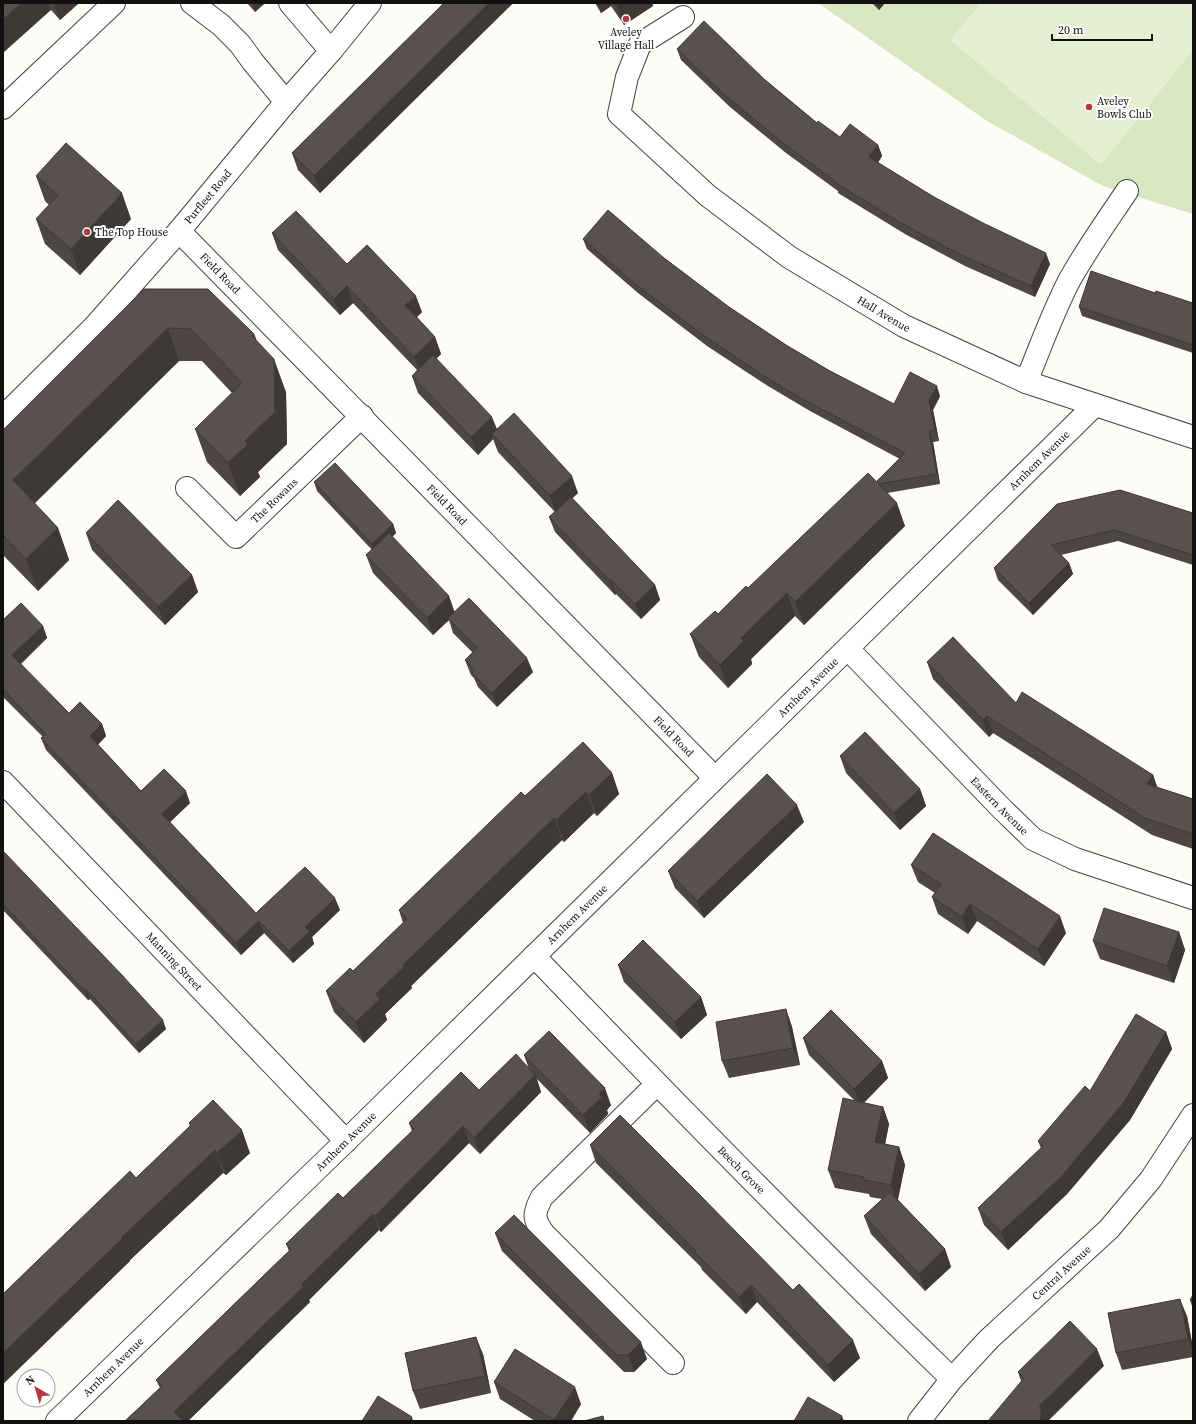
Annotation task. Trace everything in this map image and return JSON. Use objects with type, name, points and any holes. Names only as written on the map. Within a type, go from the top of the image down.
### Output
[{"type":"street","points":[[3,108],[114,3]]},
{"type":"street","points":[[192,3],[222,25],[240,44],[286,102]]},
{"type":"street","points":[[290,3],[331,51]]},
{"type":"street","name":"Purfleet Road","points":[[3,417],[94,327],[180,231],[370,3]]},
{"type":"street","name":"Hall Avenue","points":[[683,17],[640,44],[627,77],[619,114],[707,195],[788,257],[904,326],[1026,382],[1193,436]]},
{"type":"street","points":[[1026,382],[1047,330],[1070,281],[1097,236],[1127,191]]},
{"type":"street","name":"Field Road","points":[[180,231],[715,778]]},
{"type":"street","name":"Arnhem Avenue","points":[[57,1421],[848,649],[1095,405]]},
{"type":"street","name":"The Rowans","points":[[188,488],[236,537],[362,416]]},
{"type":"street","name":"Eastern Avenue","points":[[848,649],[1002,809],[1033,839],[1075,859],[1193,898]]},
{"type":"street","name":"Manning Street","points":[[3,782],[346,1140]]},
{"type":"street","name":"Beech Grove","points":[[534,956],[657,1084],[852,1282],[952,1380]]},
{"type":"street","points":[[657,1084],[542,1197],[535,1210],[537,1224],[544,1234],[673,1363]]},
{"type":"street","name":"Central Avenue","points":[[919,1421],[952,1380],[989,1339],[1108,1229],[1151,1179],[1193,1115]]},
{"type":"green space","points":[[818,3],[1193,3],[1193,214],[1103,186],[987,121]]},
{"type":"green space","name":"Aveley Bowls Club","points":[[981,3],[1193,3],[1193,50],[1101,165],[950,40]]},
{"type":"building","points":[[3,3],[21,3],[3,19]]},
{"type":"building","points":[[444,3],[489,3],[314,176],[292,153]]},
{"type":"building","points":[[704,21],[764,79],[817,123],[818,121],[840,137],[850,124],[878,145],[869,157],[934,197],[983,223],[1046,253],[1031,286],[961,255],[901,223],[834,182],[835,181],[782,142],[726,96],[677,49]]},
{"type":"building","points":[[66,143],[122,193],[71,249],[36,219],[58,195],[36,176]]},
{"type":"building","points":[[608,210],[664,258],[729,307],[786,345],[830,371],[894,404],[910,372],[937,386],[929,400],[935,430],[929,431],[937,474],[878,484],[876,482],[905,453],[806,401],[764,376],[703,335],[634,283],[583,239]]},
{"type":"building","points":[[296,211],[347,264],[367,245],[416,296],[405,305],[435,337],[414,357],[347,286],[334,299],[272,233]]},
{"type":"building","points":[[1091,271],[1155,293],[1156,291],[1193,303],[1193,345],[1079,307]]},
{"type":"building","points":[[144,289],[208,289],[254,334],[252,336],[274,359],[275,412],[245,441],[248,444],[228,463],[195,429],[242,383],[191,329],[168,328],[13,480],[58,528],[26,559],[3,535],[3,430]]},
{"type":"building","points":[[433,355],[492,417],[471,437],[412,376]]},
{"type":"building","points":[[514,413],[572,476],[550,496],[492,434]]},
{"type":"building","points":[[335,463],[393,524],[372,544],[314,482]]},
{"type":"building","points":[[868,473],[897,503],[795,602],[787,593],[741,638],[744,641],[720,665],[690,634],[715,611],[718,614],[746,586],[748,588]]},
{"type":"building","points":[[1120,490],[1193,513],[1193,555],[1114,530],[1051,545],[1069,563],[1029,603],[994,568],[1057,504]]},
{"type":"building","points":[[571,497],[655,585],[635,604],[610,579],[609,580],[549,517]]},
{"type":"building","points":[[118,500],[192,575],[158,607],[86,533]]},
{"type":"building","points":[[389,533],[449,596],[427,618],[366,555]]},
{"type":"building","points":[[469,598],[527,658],[492,693],[472,673],[475,670],[465,660],[477,648],[448,618]]},
{"type":"building","points":[[21,603],[43,626],[12,655],[69,713],[80,702],[102,724],[90,736],[141,791],[164,769],[186,791],[162,814],[256,913],[305,867],[335,898],[305,927],[310,931],[289,951],[259,921],[236,943],[41,738],[46,734],[3,689],[3,620]]},
{"type":"building","points":[[953,637],[1016,703],[1022,692],[1153,775],[1147,784],[1193,799],[1193,834],[1145,818],[987,716],[983,720],[927,662]]},
{"type":"building","points":[[865,732],[920,789],[894,813],[840,756]]},
{"type":"building","points":[[583,742],[612,773],[589,795],[586,792],[556,820],[554,818],[403,965],[404,967],[376,994],[380,999],[356,1022],[326,991],[350,968],[353,971],[407,919],[399,910],[521,792],[525,796]]},
{"type":"building","points":[[767,774],[797,805],[697,901],[668,871]]},
{"type":"building","points":[[933,833],[1060,916],[1038,949],[970,904],[962,917],[932,897],[941,884],[911,865]]},
{"type":"building","points":[[3,851],[163,1020],[136,1044],[87,990],[85,991],[3,904]]},
{"type":"building","points":[[1104,908],[1179,932],[1167,966],[1093,941]]},
{"type":"building","points":[[643,940],[701,997],[675,1022],[618,965]]},
{"type":"building","points":[[786,1009],[793,1048],[722,1061],[716,1022]]},
{"type":"building","points":[[831,1010],[882,1061],[854,1089],[803,1038]]},
{"type":"building","points":[[1136,1014],[1166,1032],[1124,1102],[1061,1177],[1001,1232],[978,1208],[1043,1146],[1038,1141],[1085,1086],[1090,1091]]},
{"type":"building","points":[[549,1031],[605,1088],[599,1094],[602,1097],[583,1115],[524,1055]]},
{"type":"building","points":[[516,1054],[535,1075],[474,1138],[463,1126],[375,1216],[373,1214],[302,1284],[304,1286],[174,1412],[183,1421],[125,1421],[162,1386],[156,1380],[291,1249],[286,1244],[338,1193],[343,1198],[414,1129],[409,1123],[461,1072],[479,1090]]},
{"type":"building","points":[[843,1098],[883,1107],[875,1142],[899,1147],[891,1185],[864,1180],[864,1177],[828,1170]]},
{"type":"building","points":[[213,1100],[242,1130],[217,1153],[215,1150],[121,1238],[122,1239],[3,1353],[3,1294],[130,1171],[136,1178],[191,1125],[189,1123]]},
{"type":"building","points":[[620,1115],[793,1290],[799,1284],[853,1340],[828,1365],[751,1285],[739,1297],[695,1252],[696,1251],[590,1145]]},
{"type":"building","points":[[890,1192],[945,1249],[919,1274],[864,1216]]},
{"type":"building","points":[[514,1215],[641,1342],[628,1355],[617,1355],[495,1233]]},
{"type":"building","points":[[1193,1295],[1193,1302],[1190,1300]]},
{"type":"building","points":[[1180,1299],[1188,1339],[1116,1353],[1108,1313]]},
{"type":"building","points":[[1070,1321],[1097,1349],[1039,1406],[1041,1408],[1041,1419],[1039,1421],[988,1421],[1024,1378],[1018,1372]]},
{"type":"building","points":[[476,1337],[485,1376],[413,1391],[405,1353]]},
{"type":"building","points":[[515,1349],[575,1387],[554,1420],[494,1382]]},
{"type":"building","points":[[378,1396],[412,1417],[409,1421],[362,1421]]},
{"type":"building","points":[[808,1397],[842,1416],[839,1421],[794,1421]]},
{"type":"building","points":[[603,1416],[604,1421],[584,1421]]},
{"type":"place","name":"Aveley Village Hall","points":[[626,19]]},
{"type":"place","name":"Aveley Bowls Club","points":[[1089,107]]},
{"type":"place","name":"The Top House","points":[[87,232]]}]
